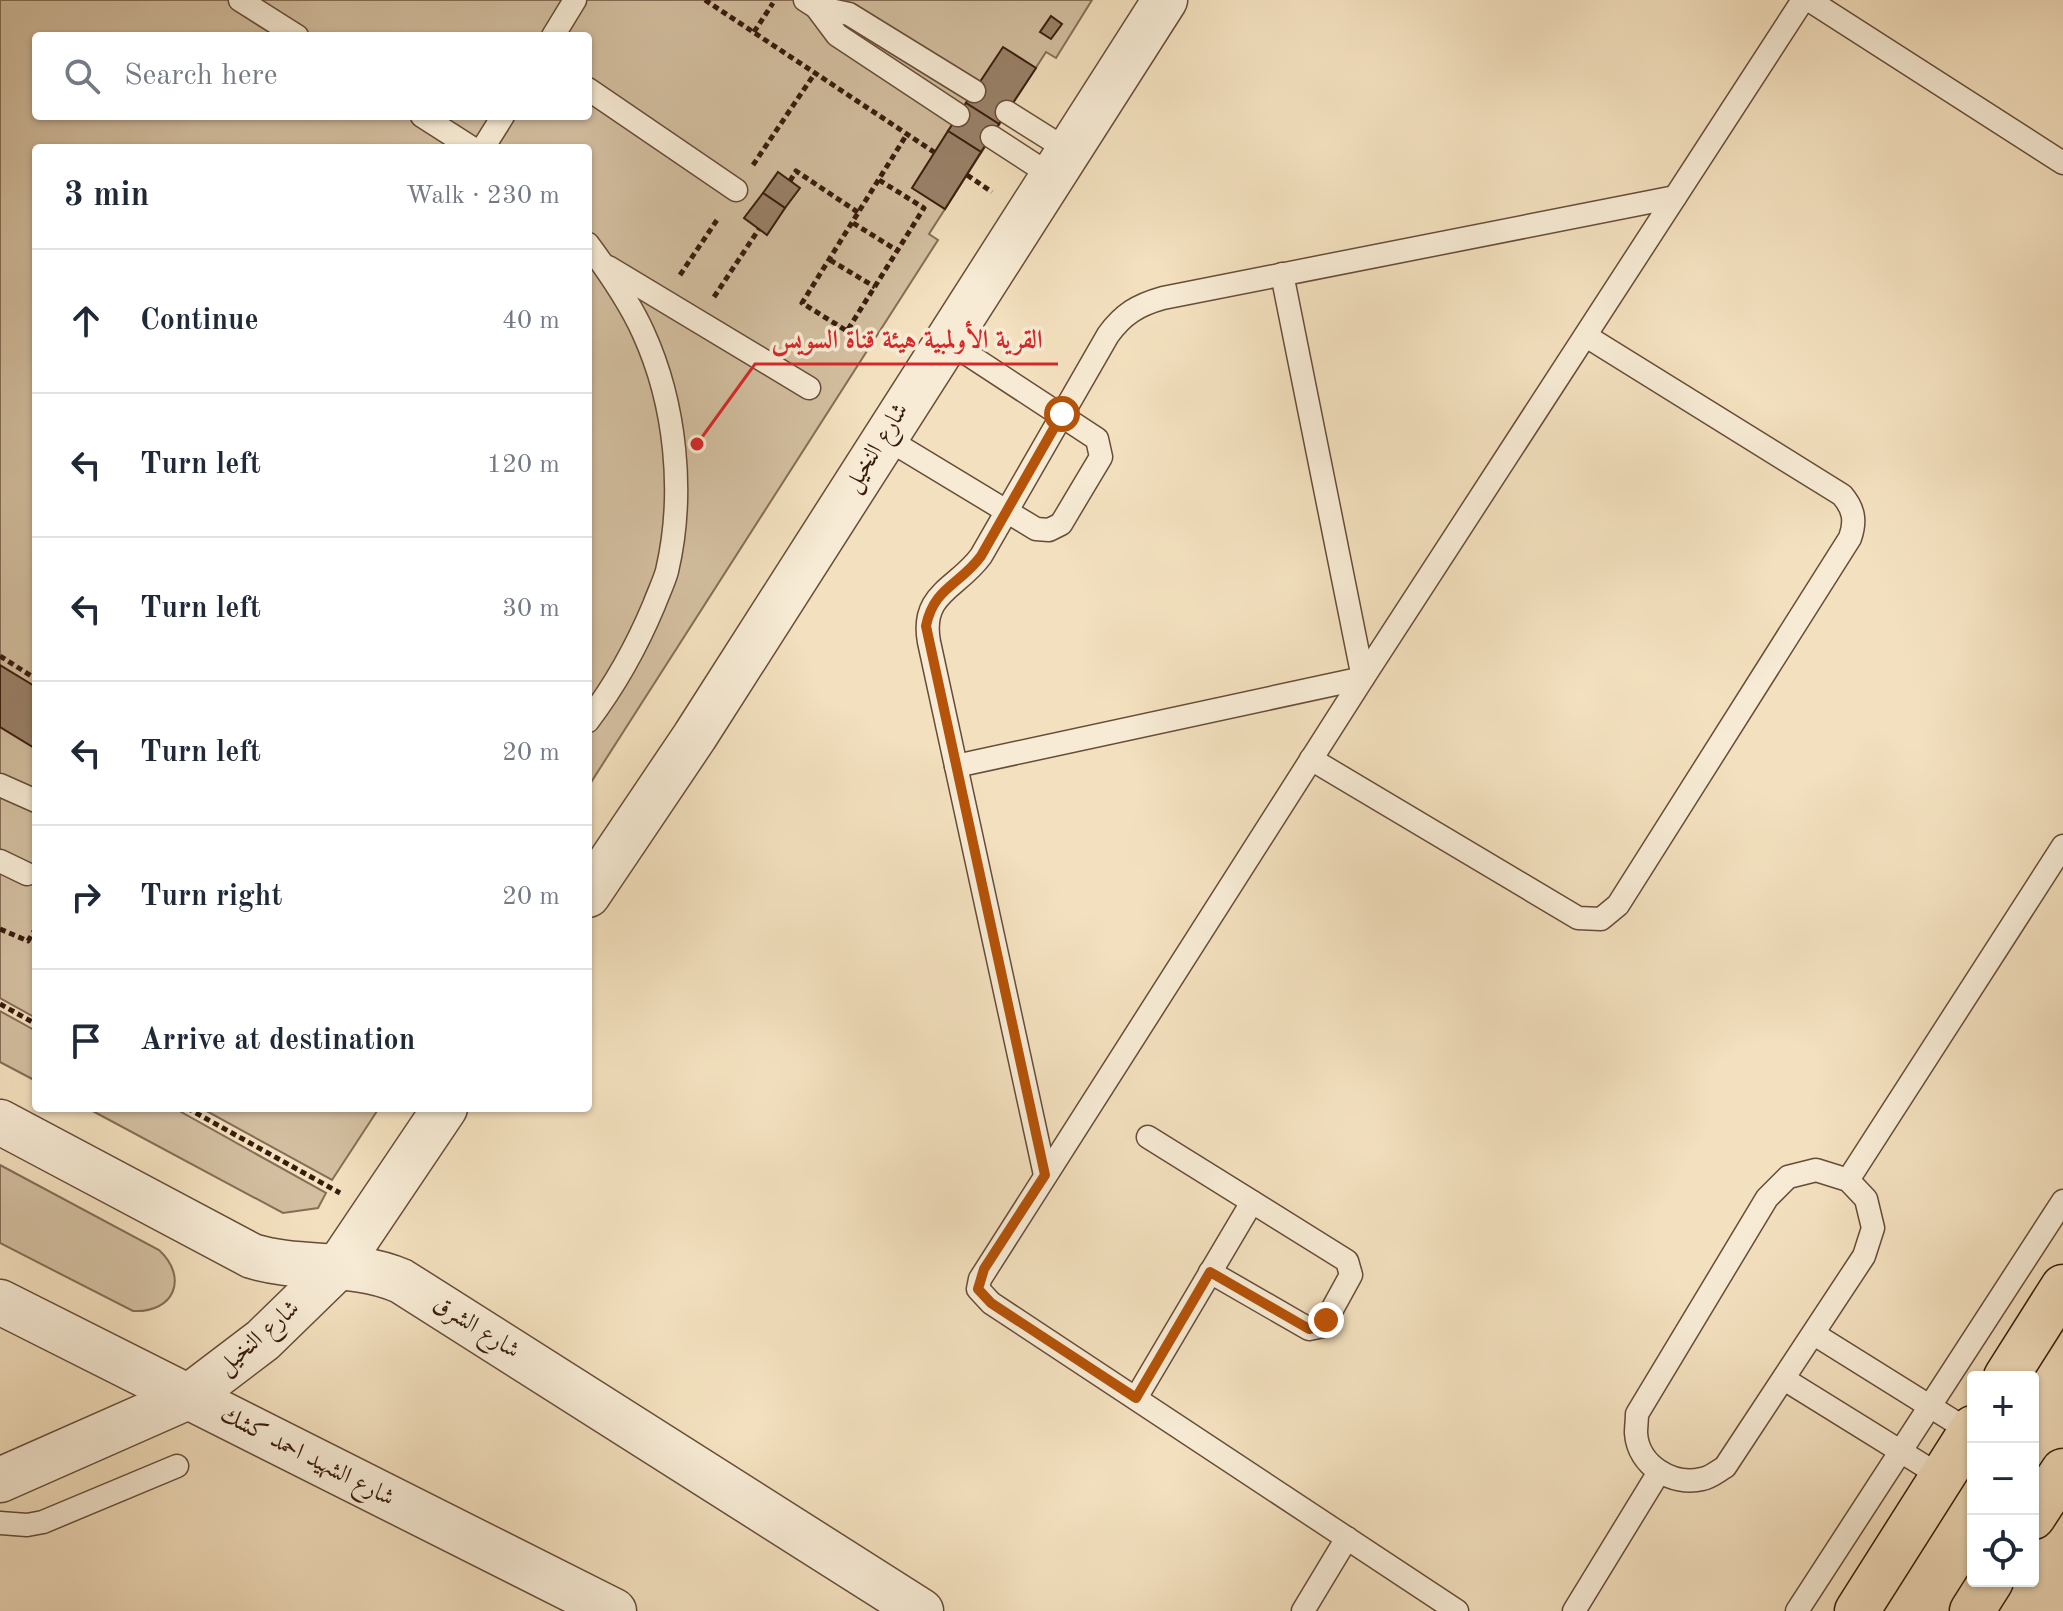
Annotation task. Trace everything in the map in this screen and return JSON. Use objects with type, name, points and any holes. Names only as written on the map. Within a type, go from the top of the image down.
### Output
[{"type":"highway","points":[[2010,1371],[2063,1287]]},
{"type":"highway","points":[[1857,1611],[1958,1486],[1969,1443]]},
{"type":"highway","points":[[2034,1515],[2063,1471]]},
{"type":"highway","points":[[1972,1611],[1987,1587]]},
{"type":"street","name":"شارع النخيل","points":[[592,889],[695,736],[1165,0]]},
{"type":"street","name":"شارع النخيل","points":[[0,1480],[188,1397],[263,1340],[338,1267],[442,1112]]},
{"type":"street","name":"شارع الشرق","points":[[0,1122],[252,1256],[294,1265],[371,1270],[401,1281],[921,1611]]},
{"type":"street","name":"شارع الشهيد احمد كشك","points":[[0,1302],[614,1611]]},
{"type":"lane","points":[[240,0],[291,32]]},
{"type":"lane","points":[[555,32],[575,0]]},
{"type":"lane","points":[[1457,1611],[991,1303],[978,1289],[984,1269],[1803,0]]},
{"type":"lane","points":[[1809,0],[2063,163]]},
{"type":"lane","points":[[810,4],[849,14],[974,91]]},
{"type":"lane","points":[[810,4],[837,35],[958,115]]},
{"type":"lane","points":[[592,92],[736,190]]},
{"type":"lane","points":[[1007,112],[1060,163]]},
{"type":"lane","points":[[428,120],[466,144]]},
{"type":"lane","points":[[486,144],[500,120]]},
{"type":"lane","points":[[992,137],[1060,163]]},
{"type":"lane","points":[[1045,1175],[926,626],[929,610],[938,596],[974,566],[1108,335],[1131,310],[1163,298],[1675,197]]},
{"type":"lane","points":[[592,249],[643,332],[663,389],[675,450],[675,511],[667,572],[644,629],[617,682],[592,716]]},
{"type":"lane","points":[[604,264],[809,388]]},
{"type":"lane","points":[[1282,274],[1363,678]]},
{"type":"lane","points":[[1311,759],[1578,918],[1589,921],[1601,919],[1618,905],[1850,538],[1854,515],[1842,495],[1586,336]]},
{"type":"lane","points":[[884,437],[1036,529],[1042,531],[1061,524],[1101,457],[1097,439],[946,340]]},
{"type":"lane","points":[[956,766],[1363,678]]},
{"type":"lane","points":[[0,785],[32,799]]},
{"type":"lane","points":[[1848,1180],[2063,846]]},
{"type":"lane","points":[[0,861],[27,874]]},
{"type":"lane","points":[[1148,1137],[1347,1261],[1351,1275],[1323,1326],[1309,1329],[1210,1272]]},
{"type":"lane","points":[[1816,1170],[1848,1180],[1866,1199],[1873,1228],[1864,1256],[1814,1334],[1725,1467],[1705,1479],[1681,1481],[1659,1472],[1644,1457],[1636,1436],[1637,1414],[1767,1198],[1788,1177],[1816,1170]]},
{"type":"lane","points":[[1797,1611],[2063,1201]]},
{"type":"lane","points":[[1136,1398],[1252,1202]]},
{"type":"lane","points":[[1814,1334],[1967,1427]]},
{"type":"lane","points":[[1784,1379],[1958,1486]]},
{"type":"lane","points":[[0,1523],[27,1525],[43,1522],[177,1466]]},
{"type":"lane","points":[[1574,1611],[1659,1472]]},
{"type":"lane","points":[[1303,1611],[1347,1538]]},
{"type":"path","points":[[705,0],[934,152]]},
{"type":"path","points":[[754,32],[775,0]]},
{"type":"path","points":[[768,143],[815,73]]},
{"type":"path","points":[[879,180],[924,208],[847,331],[802,303],[907,134]]},
{"type":"path","points":[[790,181],[796,171],[860,213]]},
{"type":"path","points":[[853,223],[898,251]]},
{"type":"path","points":[[698,321],[759,229]]},
{"type":"path","points":[[690,261],[705,238]]},
{"type":"path","points":[[830,260],[875,287]]},
{"type":"path","points":[[0,656],[32,676]]},
{"type":"path","points":[[0,929],[28,941],[32,934]]},
{"type":"path","points":[[0,1004],[32,1022]]},
{"type":"path","points":[[194,1112],[375,1212]]},
{"type":"shaded area","points":[[0,0],[1092,0],[1056,58],[1046,52],[945,209],[929,234],[938,240],[592,781],[592,144],[32,144],[32,1016],[0,998]]},
{"type":"shaded area","points":[[0,1011],[32,1029],[32,1079],[0,1062]]},
{"type":"shaded area","points":[[94,1112],[181,1112],[326,1193],[318,1208],[283,1213]]},
{"type":"shaded area","points":[[208,1112],[376,1112],[332,1180]]},
{"type":"shaded area","points":[[0,1165],[159,1250],[168,1261],[175,1282],[167,1300],[147,1310],[133,1311],[0,1243]]},
{"type":"building","points":[[1051,16],[1062,24],[1051,39],[1040,32]]},
{"type":"building","points":[[1003,47],[1036,68],[999,124],[966,103]]},
{"type":"building","points":[[966,103],[999,124],[981,152],[948,131]]},
{"type":"building","points":[[948,131],[981,152],[945,209],[912,188]]},
{"type":"building","points":[[778,172],[800,188],[785,208],[763,193]]},
{"type":"building","points":[[763,193],[785,208],[767,235],[744,218]]},
{"type":"building","points":[[0,665],[32,685],[32,747],[0,727]]},
{"type":"place","name":"القرية الأولمبية هيئة قناة السويس","points":[[697,444]]},
{"type":"route","points":[[1062,414],[981,556],[966,574],[938,596],[929,610],[926,626],[1045,1175],[984,1269],[978,1289],[991,1303],[1136,1398],[1210,1272],[1309,1329],[1323,1326],[1326,1320]]}]
